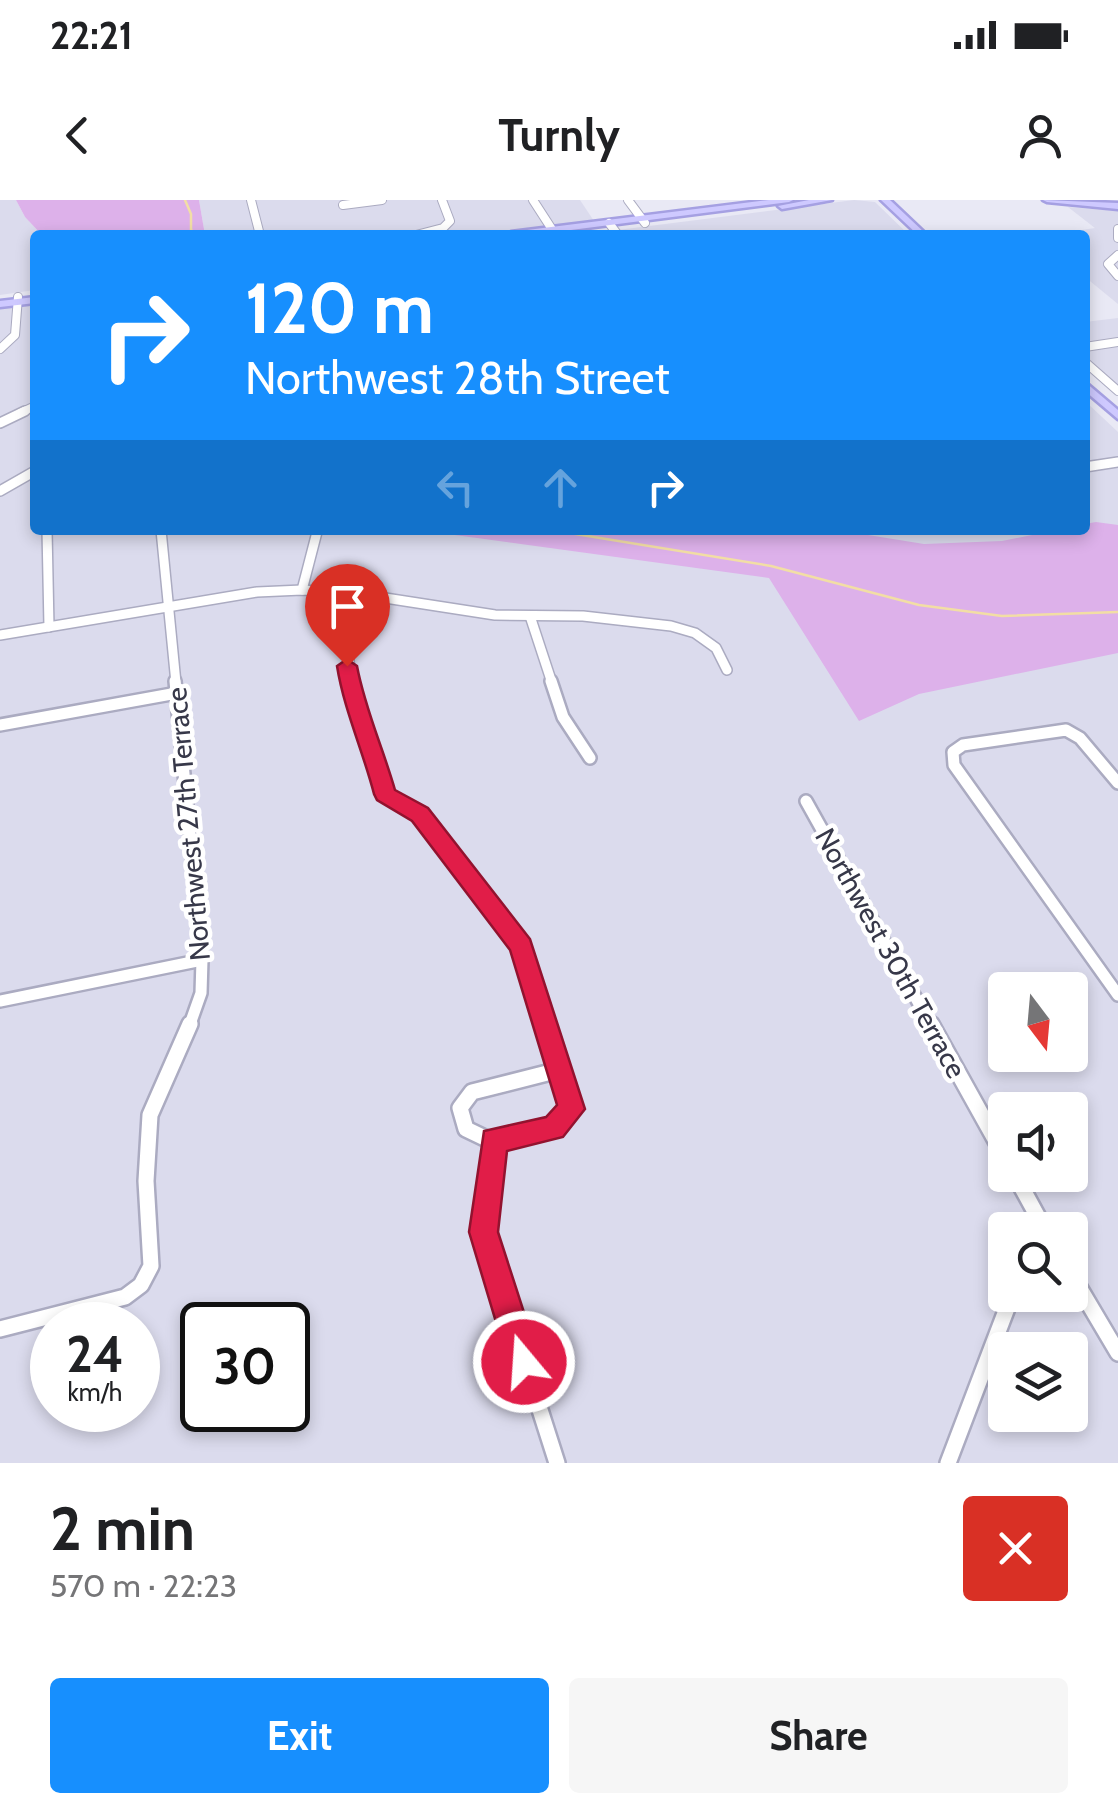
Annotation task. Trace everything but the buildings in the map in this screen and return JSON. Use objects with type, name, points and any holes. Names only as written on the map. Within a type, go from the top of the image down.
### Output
[{"type":"main road","points":[[755,207],[789,200]]},
{"type":"main road","points":[[613,228],[643,221],[828,200]]},
{"type":"main road","points":[[885,200],[918,230]]},
{"type":"main road","points":[[1048,200],[1118,204]]},
{"type":"main road","points":[[1100,200],[1118,204]]},
{"type":"main road","points":[[0,302],[30,298]]},
{"type":"main road","points":[[1090,390],[1118,416]]},
{"type":"street","points":[[251,200],[259,230]]},
{"type":"street","points":[[343,205],[382,200]]},
{"type":"street","points":[[435,230],[450,221],[442,200]]},
{"type":"street","points":[[533,200],[550,230]]},
{"type":"street","points":[[628,200],[643,221]]},
{"type":"street","points":[[1118,230],[1118,238]]},
{"type":"street","points":[[1118,255],[1108,264],[1118,276]]},
{"type":"street","points":[[0,349],[15,335],[18,299]]},
{"type":"street","points":[[1090,346],[1118,342]]},
{"type":"street","points":[[1090,366],[1118,391]]},
{"type":"street","points":[[0,424],[30,409]]},
{"type":"street","points":[[1090,466],[1118,462]]},
{"type":"street","points":[[0,490],[30,474]]},
{"type":"street","points":[[47,535],[49,627]]},
{"type":"street","name":"Northwest 27th Terrace","points":[[0,1328],[125,1297],[142,1285],[152,1256],[146,1181],[150,1114],[185,1039],[201,993],[202,960],[161,535]]},
{"type":"street","points":[[302,590],[316,535]]},
{"type":"street","points":[[0,635],[257,592],[302,590],[343,592],[495,615],[627,620],[683,629],[716,648],[727,670]]},
{"type":"street","points":[[343,592],[353,701],[372,746],[385,794],[420,814],[521,946],[560,1070],[572,1109],[554,1128],[494,1140],[466,1130],[460,1108],[472,1092],[560,1070]]},
{"type":"street","points":[[530,616],[563,718],[590,758]]},
{"type":"street","points":[[0,725],[176,693]]},
{"type":"street","points":[[1118,783],[1073,732],[1057,729],[963,745],[953,752],[954,765],[1118,995]]},
{"type":"street","name":"Northwest 30th Terrace","points":[[806,802],[988,1127]]},
{"type":"street","points":[[0,1001],[202,960]]},
{"type":"street","points":[[494,1140],[484,1232],[557,1463]]},
{"type":"street","points":[[1088,1302],[1118,1352]]},
{"type":"street","points":[[948,1463],[1006,1312]]},
{"type":"shaded area","points":[[0,200],[16,200],[37,230],[30,230],[30,291],[0,295]]},
{"type":"shaded area","points":[[16,200],[199,200],[204,230],[37,230]]},
{"type":"shaded area","points":[[199,200],[580,200],[594,221],[521,230],[204,230]]},
{"type":"shaded area","points":[[854,200],[875,202],[904,230],[617,230]]},
{"type":"shaded area","points":[[1068,207],[1118,211],[1118,304],[1090,281],[1090,230],[1082,230],[1095,228]]},
{"type":"shaded area","points":[[30,305],[30,535],[1090,535],[1090,406],[1118,432],[1118,1463],[0,1463],[0,308]]},
{"type":"shaded area","points":[[1118,318],[1118,385],[1090,360],[1090,321]]},
{"type":"shaded area","points":[[1090,523],[1118,525],[1118,653],[919,694],[859,721],[769,578],[455,535],[868,535],[924,544],[1002,541],[1032,535],[1090,535]]},
{"type":"waterway","points":[[185,200],[191,214],[191,230]]},
{"type":"waterway","points":[[582,535],[771,566],[919,605],[1002,616],[1118,612]]},
{"type":"route","points":[[347,666],[353,701],[372,746],[385,794],[420,814],[521,946],[572,1109],[554,1128],[494,1140],[484,1232],[524,1362]]}]
